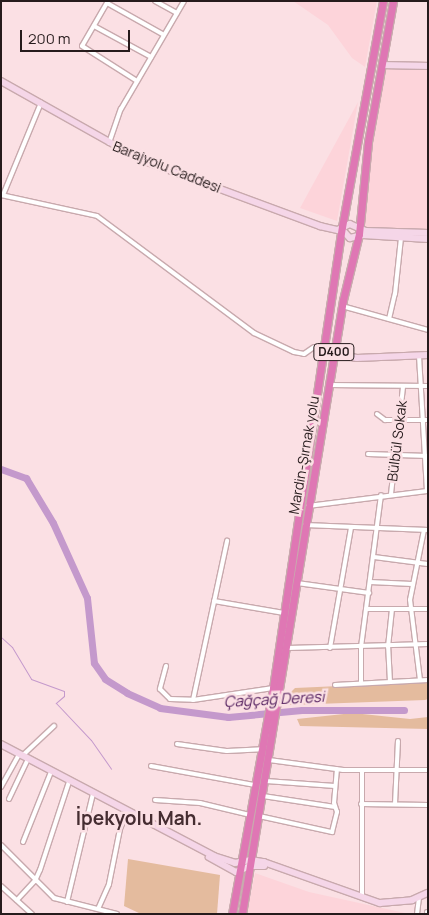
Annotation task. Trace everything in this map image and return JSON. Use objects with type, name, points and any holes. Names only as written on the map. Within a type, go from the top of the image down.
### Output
[{"type":"highway","name":"Mardin-Şırnak yolu","points":[[275,704],[273,688],[342,227],[383,1]]},
{"type":"highway","name":"Mardin-Şırnak yolu","points":[[242,914],[266,781],[275,704],[288,648],[308,506],[342,306],[358,225],[393,1]]},
{"type":"highway","name":"Mardin-Şırnak yolu","points":[[232,914],[262,749],[271,728]]},
{"type":"street","points":[[155,1],[177,13]]},
{"type":"street","points":[[109,143],[113,125],[184,1]]},
{"type":"street","points":[[137,81],[82,46],[107,2],[164,34]]},
{"type":"street","points":[[94,26],[151,57]]},
{"type":"street","points":[[383,65],[428,66]]},
{"type":"street","name":"Barajyolu Caddesi","points":[[1,82],[142,160],[320,226],[338,230],[342,227],[358,225]]},
{"type":"street","points":[[41,104],[2,195],[97,216],[254,333],[294,352],[304,354],[314,348]]},
{"type":"street","points":[[358,225],[366,231],[428,233]]},
{"type":"street","points":[[342,227],[347,238],[428,239]]},
{"type":"street","points":[[389,319],[395,294],[401,238]]},
{"type":"street","points":[[342,306],[428,330]]},
{"type":"street","points":[[334,354],[357,358],[428,355]]},
{"type":"street","points":[[308,506],[381,495],[427,491],[425,420],[419,356]]},
{"type":"street","points":[[329,385],[428,386]]},
{"type":"street","name":"Bülbül Sokak","points":[[390,494],[404,387]]},
{"type":"street","points":[[377,414],[381,418],[399,421],[425,420]]},
{"type":"street","points":[[368,454],[394,457],[426,456]]},
{"type":"street","points":[[361,683],[361,647],[381,495]]},
{"type":"street","points":[[305,525],[426,530],[412,584],[410,609],[420,680]]},
{"type":"street","points":[[330,648],[351,528]]},
{"type":"street","points":[[193,700],[227,541]]},
{"type":"street","points":[[374,557],[428,564]]},
{"type":"street","points":[[370,582],[412,584]]},
{"type":"street","points":[[297,583],[369,593]]},
{"type":"street","points":[[214,601],[284,613]]},
{"type":"street","points":[[366,609],[428,609]]},
{"type":"street","points":[[390,682],[388,647],[392,609]]},
{"type":"street","points":[[288,648],[388,647],[428,644]]},
{"type":"street","points":[[166,666],[162,693],[170,699],[193,700],[273,688]]},
{"type":"street","points":[[335,684],[428,680]]},
{"type":"street","points":[[1,787],[23,756],[54,726]]},
{"type":"street","points":[[395,804],[398,741]]},
{"type":"street","points":[[177,744],[227,751],[262,749]]},
{"type":"street","points":[[2,747],[23,756],[231,870],[240,871],[251,863]]},
{"type":"street","points":[[9,799],[23,756]]},
{"type":"street","points":[[269,760],[338,769],[428,770]]},
{"type":"street","points":[[151,766],[255,785]]},
{"type":"street","points":[[259,816],[332,832],[334,828],[335,786],[338,769]]},
{"type":"street","points":[[362,770],[362,896]]},
{"type":"street","points":[[23,842],[51,772]]},
{"type":"street","points":[[266,781],[335,786]]},
{"type":"street","points":[[17,900],[35,881],[69,782]]},
{"type":"street","points":[[67,902],[92,794]]},
{"type":"street","points":[[263,796],[335,807]]},
{"type":"street","points":[[155,800],[200,803],[250,815]]},
{"type":"street","points":[[361,804],[428,805]]},
{"type":"street","points":[[98,909],[109,884],[120,829],[127,812]]},
{"type":"street","points":[[140,819],[214,856],[235,863],[242,860],[307,876],[380,903],[394,903],[428,893]]},
{"type":"street","points":[[1,845],[54,898],[117,914]]},
{"type":"street","points":[[1,886],[32,914]]},
{"type":"street","points":[[417,914],[419,897]]},
{"type":"shaded area","points":[[293,1],[377,1],[365,67],[352,58],[328,25]]},
{"type":"shaded area","points":[[378,64],[428,66],[428,235],[368,234],[356,230]]},
{"type":"shaded area","points":[[358,102],[337,221],[300,208]]},
{"type":"shaded area","points":[[428,682],[428,699],[425,700],[290,705],[288,695],[295,688]]},
{"type":"shaded area","points":[[353,713],[410,719],[428,717],[428,729],[300,726],[297,719]]},
{"type":"shaded area","points":[[128,859],[220,875],[217,914],[141,914],[124,906]]},
{"type":"shaded area","points":[[255,873],[309,892],[405,913],[247,914]]},
{"type":"waterway","name":"Çağçağ Deresi","points":[[1,469],[26,478],[53,523],[87,598],[94,663],[105,679],[127,693],[160,708],[228,717],[302,710],[404,710]]},
{"type":"waterway","points":[[1,637],[12,647],[31,679],[64,691],[64,696],[56,703],[91,740],[111,769]]},
{"type":"district","name":"İpekyolu Mah.","points":[[139,819]]}]
